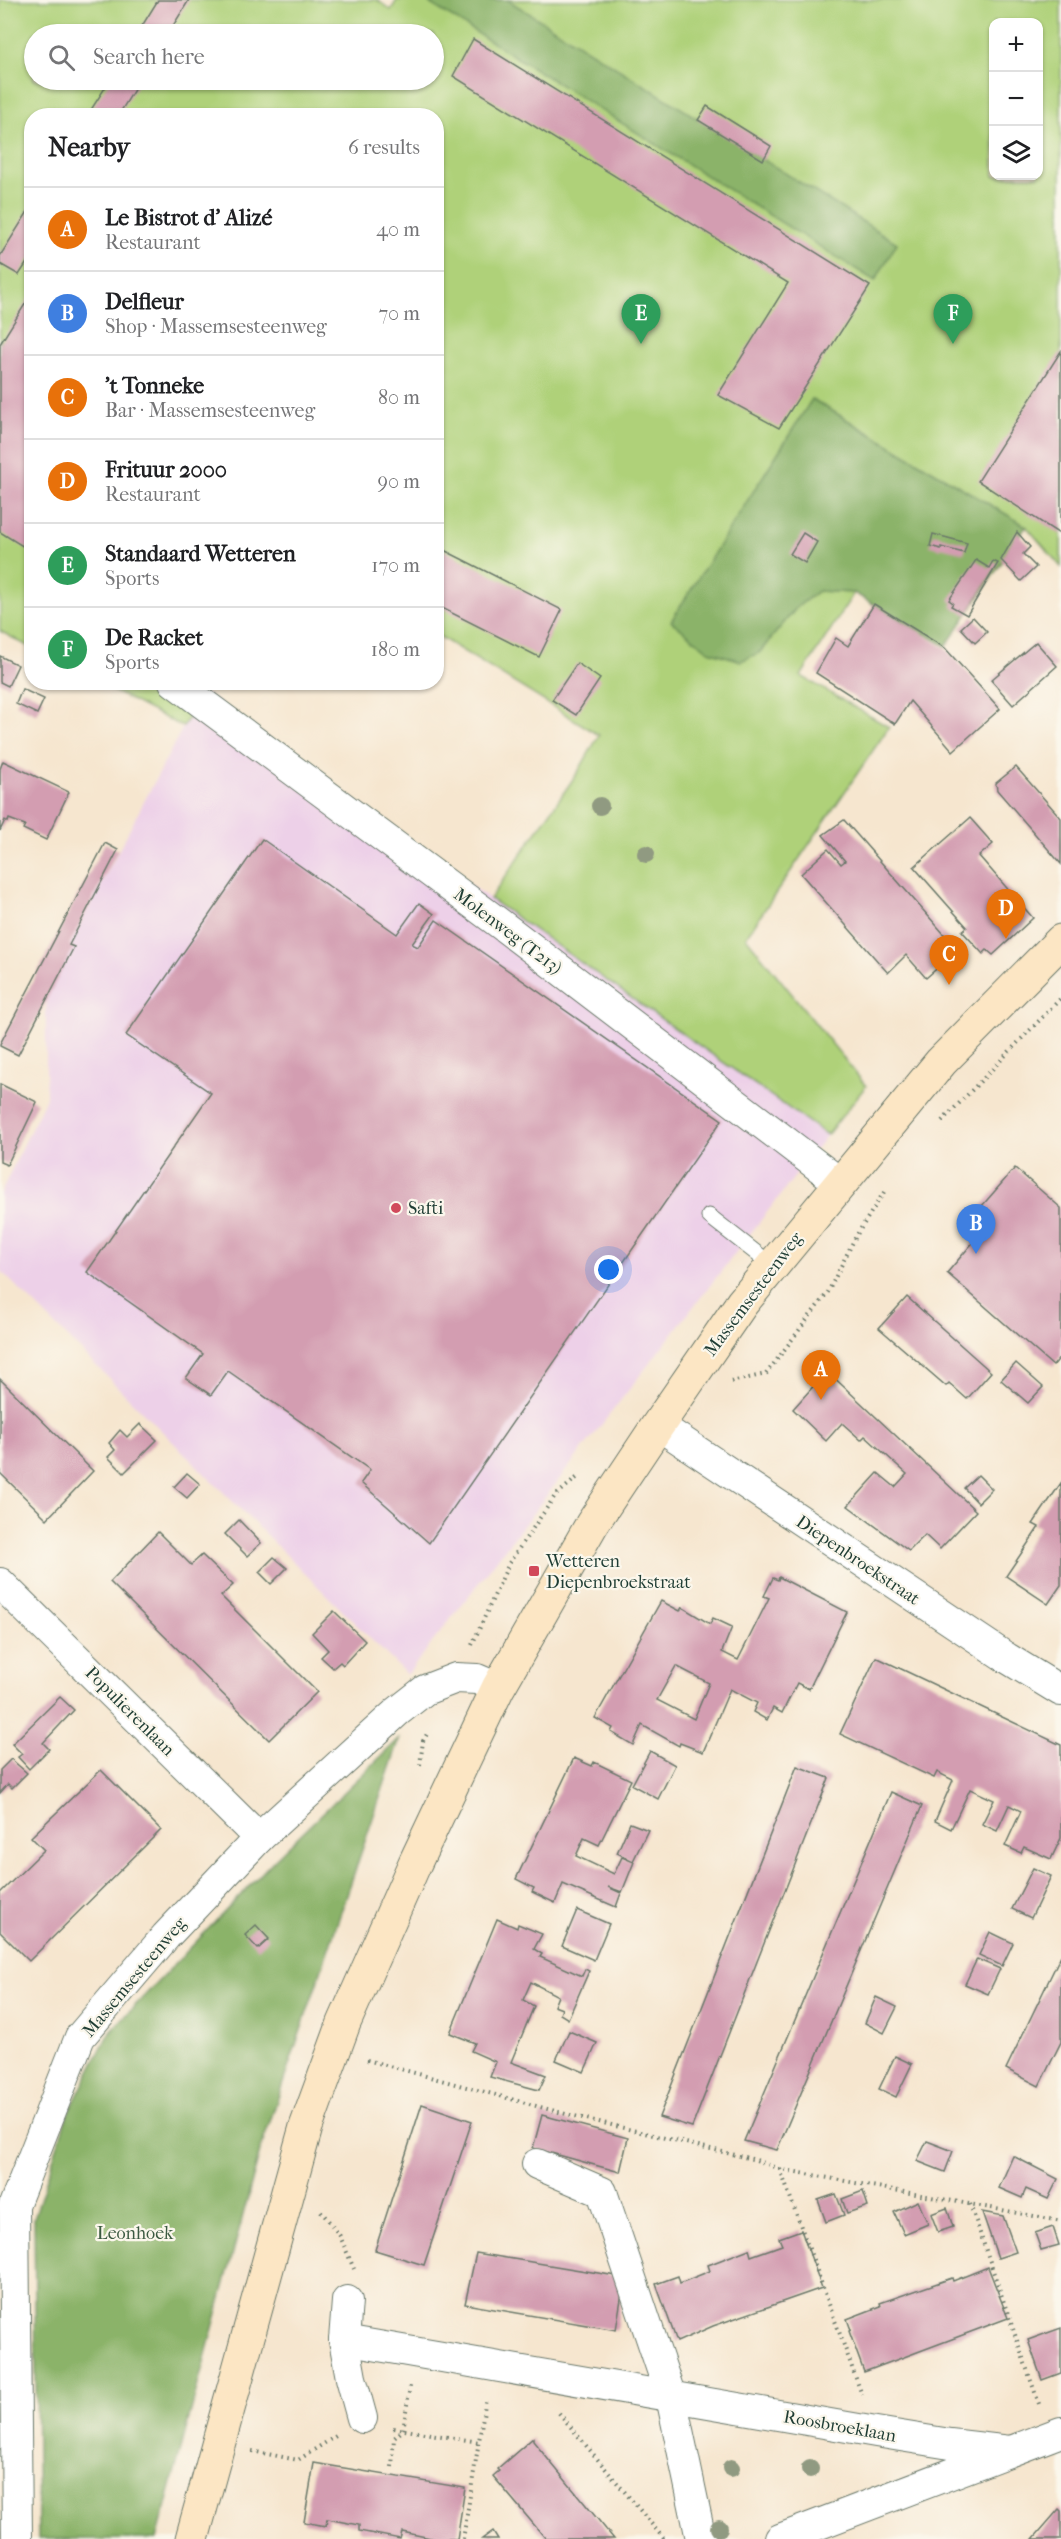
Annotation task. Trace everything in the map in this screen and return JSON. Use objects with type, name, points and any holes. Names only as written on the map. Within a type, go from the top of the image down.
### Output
[{"type":"main road","name":"Massemsesteenweg","points":[[192,2539],[216,2444],[306,2127],[334,2050],[415,1863],[498,1688],[592,1524],[742,1303],[941,1062],[1061,941]]},
{"type":"street","name":"Molenweg (T213)","points":[[185,690],[499,922],[840,1183]]},
{"type":"street","name":"Diepenbroekstraat","points":[[658,1425],[1007,1658],[1061,1691]]},
{"type":"street","name":"Populierenlaan","points":[[0,1583],[260,1838]]},
{"type":"street","name":"Massemsesteenweg","points":[[17,2539],[14,2205],[80,2037],[166,1936],[260,1838],[397,1712],[425,1690],[456,1678],[477,1679],[498,1688]]},
{"type":"street","points":[[537,2164],[602,2192],[672,2397],[701,2539]]},
{"type":"street","points":[[347,2301],[344,2340],[362,2418]]},
{"type":"street","name":"Roosbroeklaan","points":[[344,2340],[876,2432],[1010,2451]]},
{"type":"street","name":"Roosbroeklaan","points":[[780,2539],[1056,2434]]},
{"type":"lane","points":[[709,1216],[773,1266]]},
{"type":"path","points":[[940,1123],[1061,998]]},
{"type":"path","points":[[725,1384],[766,1374],[828,1292],[856,1236],[892,1181]]},
{"type":"path","points":[[334,2050],[566,2115],[756,2160],[780,2169],[1061,2221]]},
{"type":"path","points":[[367,2072],[374,2052]]},
{"type":"path","points":[[780,2169],[876,2432]]},
{"type":"path","points":[[290,2183],[310,2198],[340,2236],[359,2284],[347,2301]]},
{"type":"path","points":[[317,2221],[323,2200]]},
{"type":"path","points":[[970,2204],[1056,2434]]},
{"type":"path","points":[[392,2467],[394,2439],[403,2430],[416,2352]]},
{"type":"path","points":[[463,2539],[491,2366]]},
{"type":"path","points":[[524,2371],[664,2539]]},
{"type":"path","points":[[216,2444],[298,2460],[362,2418],[375,2425],[479,2442]]},
{"type":"path","points":[[252,2460],[257,2440]]},
{"type":"shaded area","points":[[204,692],[490,899],[827,1135],[407,1675],[0,1270],[0,1194],[46,1098],[46,990],[183,727]]},
{"type":"green space","points":[[0,0],[377,0],[391,10],[397,0],[1061,0],[1061,567],[1026,526],[812,399],[759,653],[797,607],[818,591],[854,593],[801,676],[889,727],[746,937],[866,1086],[827,1135],[490,899],[578,772],[599,735],[444,639],[444,108],[24,108],[24,644],[0,631]]},
{"type":"green space","points":[[431,0],[508,0],[897,243],[875,281],[429,3]]},
{"type":"green space","points":[[812,399],[1026,526],[946,646],[854,593],[818,591],[797,607],[759,653],[741,661],[709,651],[671,621]]},
{"type":"green space","points":[[112,690],[201,690],[204,692],[183,727]]},
{"type":"green space","name":"Leonhoek","points":[[400,1738],[260,2151],[157,2539],[38,2539],[34,2218],[67,2116],[109,2033],[275,1859]]},
{"type":"building","points":[[158,0],[189,0],[174,24],[143,24]]},
{"type":"building","points":[[473,39],[870,286],[779,428],[718,395],[788,283],[453,76]]},
{"type":"building","points":[[104,90],[134,90],[123,108],[92,108]]},
{"type":"building","points":[[707,106],[771,146],[763,160],[698,120]]},
{"type":"building","points":[[24,218],[24,267],[19,275],[0,264],[0,256]]},
{"type":"building","points":[[24,306],[24,547],[0,532],[0,344]]},
{"type":"building","points":[[1061,351],[1061,535],[978,481]]},
{"type":"building","points":[[1017,532],[1030,547],[1023,554],[1036,567],[1021,581],[1001,560]]},
{"type":"building","points":[[803,533],[817,542],[805,563],[790,554]]},
{"type":"building","points":[[933,534],[967,543],[964,553],[930,546]]},
{"type":"building","points":[[444,550],[562,610],[539,657],[444,609]]},
{"type":"building","points":[[976,560],[989,568],[993,561],[998,563],[967,615],[951,606],[953,603],[949,600]]},
{"type":"building","points":[[874,604],[945,648],[1000,709],[953,751],[910,701],[895,724],[816,673],[836,638],[848,646]]},
{"type":"building","points":[[973,617],[987,632],[975,643],[961,628]]},
{"type":"building","points":[[1036,642],[1057,666],[1013,705],[991,680]]},
{"type":"building","points":[[0,656],[18,665],[8,686],[0,682]]},
{"type":"building","points":[[577,663],[600,679],[576,715],[552,700]]},
{"type":"building","points":[[22,689],[44,699],[37,714],[16,704]]},
{"type":"building","points":[[3,761],[69,792],[46,840],[23,829],[25,825],[9,819],[8,822],[5,820],[0,831],[0,769]]},
{"type":"building","points":[[1016,767],[1061,818],[1061,864],[997,790],[996,783]]},
{"type":"building","points":[[970,818],[993,844],[979,856],[1033,918],[993,955],[987,950],[983,954],[962,931],[967,927],[914,867]]},
{"type":"building","points":[[844,820],[958,950],[926,978],[906,955],[888,973],[801,874],[828,849],[841,864],[845,861],[823,835]]},
{"type":"building","name":"Safti","points":[[262,839],[397,934],[419,903],[434,914],[412,944],[418,947],[436,920],[722,1120],[429,1543],[361,1483],[370,1470],[228,1371],[211,1395],[186,1378],[203,1354],[87,1272],[211,1093],[126,1035]]},
{"type":"building","points":[[105,843],[118,850],[69,945],[74,947],[18,1055],[0,1044]]},
{"type":"building","points":[[0,1084],[37,1102],[7,1165],[0,1162]]},
{"type":"building","points":[[1015,1168],[1061,1208],[1061,1356],[1053,1366],[947,1273],[987,1226],[974,1215]]},
{"type":"building","points":[[907,1297],[991,1372],[967,1399],[949,1383],[946,1386],[879,1328]]},
{"type":"building","points":[[1016,1363],[1043,1387],[1028,1403],[1001,1380]]},
{"type":"building","points":[[827,1371],[976,1511],[940,1549],[925,1535],[909,1551],[848,1506],[878,1473],[895,1487],[907,1474],[865,1436],[861,1440],[842,1423],[826,1441],[793,1409]]},
{"type":"building","points":[[0,1379],[93,1471],[47,1519],[0,1473]]},
{"type":"building","points":[[140,1424],[157,1440],[124,1473],[108,1457],[115,1450],[109,1443],[120,1430],[127,1437]]},
{"type":"building","points":[[187,1473],[200,1484],[187,1498],[174,1487]]},
{"type":"building","points":[[978,1475],[992,1489],[978,1503],[964,1488]]},
{"type":"building","points":[[1061,1483],[1061,1585],[1048,1604],[1006,1576],[1039,1527],[1033,1524]]},
{"type":"building","points":[[239,1520],[261,1543],[247,1556],[225,1534]]},
{"type":"building","points":[[158,1532],[191,1565],[202,1555],[233,1585],[221,1596],[317,1692],[269,1740],[110,1582]]},
{"type":"building","points":[[274,1557],[287,1568],[271,1584],[259,1572]]},
{"type":"building","points":[[779,1577],[847,1612],[809,1689],[797,1683],[782,1713],[773,1708],[767,1720],[753,1712],[757,1703],[730,1689],[703,1752],[680,1743],[679,1746],[642,1725],[633,1745],[611,1732],[613,1728],[595,1718],[661,1601],[680,1611],[682,1607],[710,1624],[713,1618],[732,1627],[722,1652],[738,1660],[769,1598],[764,1596],[773,1578],[778,1580]],"holes":[[[676,1666],[709,1683],[694,1719],[657,1700]]]},
{"type":"building","points":[[334,1611],[365,1641],[343,1665],[340,1662],[333,1668],[321,1657],[328,1650],[312,1633]]},
{"type":"building","points":[[876,1657],[1061,1745],[1061,1838],[1051,1859],[1024,1847],[1021,1853],[1005,1846],[1021,1811],[1009,1805],[997,1831],[982,1824],[994,1800],[970,1789],[951,1829],[935,1821],[953,1780],[937,1772],[934,1778],[840,1734]]},
{"type":"building","points":[[60,1697],[74,1710],[43,1743],[49,1749],[29,1769],[18,1757],[22,1754],[12,1744]]},
{"type":"building","points":[[650,1751],[675,1765],[658,1799],[632,1785]]},
{"type":"building","points":[[574,1758],[592,1766],[594,1762],[631,1780],[599,1845],[584,1838],[576,1856],[614,1874],[622,1857],[634,1862],[622,1892],[608,1887],[621,1893],[616,1907],[563,1884],[555,1903],[532,1892],[534,1888],[516,1879]]},
{"type":"building","points":[[11,1759],[27,1773],[12,1788],[8,1784],[0,1793],[0,1770]]},
{"type":"building","points":[[797,1766],[829,1778],[692,2127],[659,2117]]},
{"type":"building","points":[[101,1770],[161,1830],[29,1961],[0,1932],[0,1893],[44,1850],[31,1837]]},
{"type":"building","points":[[891,1792],[922,1806],[777,2150],[744,2141]]},
{"type":"building","points":[[630,1823],[648,1830],[633,1861],[617,1853]]},
{"type":"building","points":[[1033,1868],[1051,1876],[1031,1918],[1012,1909]]},
{"type":"building","points":[[577,1910],[609,1924],[594,1960],[562,1946]]},
{"type":"building","points":[[497,1919],[517,1928],[518,1924],[542,1934],[534,1949],[542,1954],[540,1957],[582,1976],[585,1969],[589,1971],[568,2019],[560,2014],[562,2009],[554,2006],[558,1996],[531,1982],[523,2000],[534,2006],[511,2062],[546,2075],[539,2090],[490,2077],[496,2062],[471,2051],[475,2043],[450,2033]]},
{"type":"building","points":[[256,1925],[269,1939],[258,1949],[245,1935]]},
{"type":"building","points":[[990,1932],[1013,1943],[1002,1966],[979,1955]]},
{"type":"building","points":[[1061,1955],[1061,2042],[1039,2086],[1006,2069]]},
{"type":"building","points":[[977,1959],[1000,1969],[988,1994],[965,1984]]},
{"type":"building","points":[[876,1997],[897,2007],[884,2033],[865,2023]]},
{"type":"building","points":[[569,2031],[597,2043],[584,2072],[556,2060]]},
{"type":"building","points":[[895,2056],[912,2064],[896,2097],[879,2089]]},
{"type":"building","points":[[422,2104],[472,2121],[424,2265],[375,2250]]},
{"type":"building","points":[[542,2115],[628,2138],[620,2172],[533,2148]]},
{"type":"building","points":[[927,2141],[953,2151],[945,2172],[917,2161]]},
{"type":"building","points":[[1013,2156],[1058,2179],[1048,2199],[1026,2189],[1022,2198],[999,2188]]},
{"type":"building","points":[[863,2191],[868,2206],[847,2213],[842,2199]]},
{"type":"building","points":[[836,2194],[844,2215],[826,2222],[818,2200]]},
{"type":"building","points":[[918,2201],[928,2224],[904,2234],[894,2212]]},
{"type":"building","points":[[947,2208],[953,2227],[938,2232],[931,2214]]},
{"type":"building","points":[[982,2212],[1003,2216],[1016,2252],[998,2258]]},
{"type":"building","points":[[1053,2227],[1059,2245],[1041,2250],[1035,2233]]},
{"type":"building","points":[[801,2230],[822,2288],[713,2326],[677,2342],[656,2284],[678,2276],[680,2283],[710,2271],[708,2265],[749,2249],[751,2256],[782,2245],[779,2238]]},
{"type":"building","points":[[476,2253],[622,2277],[623,2286],[616,2330],[465,2304]]},
{"type":"building","points":[[988,2267],[1008,2318],[864,2372],[847,2319],[881,2306],[880,2303],[952,2278],[953,2281]]},
{"type":"building","points":[[1061,2328],[1061,2373],[1042,2380],[1028,2340]]},
{"type":"building","points":[[533,2438],[533,2441],[614,2539],[546,2539],[493,2476],[499,2471],[497,2469]]},
{"type":"building","points":[[314,2463],[465,2488],[457,2539],[435,2539],[402,2532],[400,2539],[359,2531],[359,2525],[327,2519],[326,2526],[304,2522]]},
{"type":"building","points":[[1059,2509],[1061,2511],[1061,2539],[1033,2539]]},
{"type":"building","points":[[493,2531],[498,2539],[482,2539]]},
{"type":"place","name":"Standaard Wetteren","points":[[641,344]]},
{"type":"place","name":"De Racket","points":[[953,344]]},
{"type":"place","name":"Frituur 2000","points":[[1006,939]]},
{"type":"place","name":"'t Tonneke","points":[[949,985]]},
{"type":"place","name":"Safti","points":[[396,1208]]},
{"type":"place","name":"Delfleur","points":[[976,1254]]},
{"type":"place","name":"Le Bistrot d' Alizé","points":[[821,1400]]},
{"type":"place","name":"Wetteren Diepenbroekstraat","points":[[534,1571]]}]
